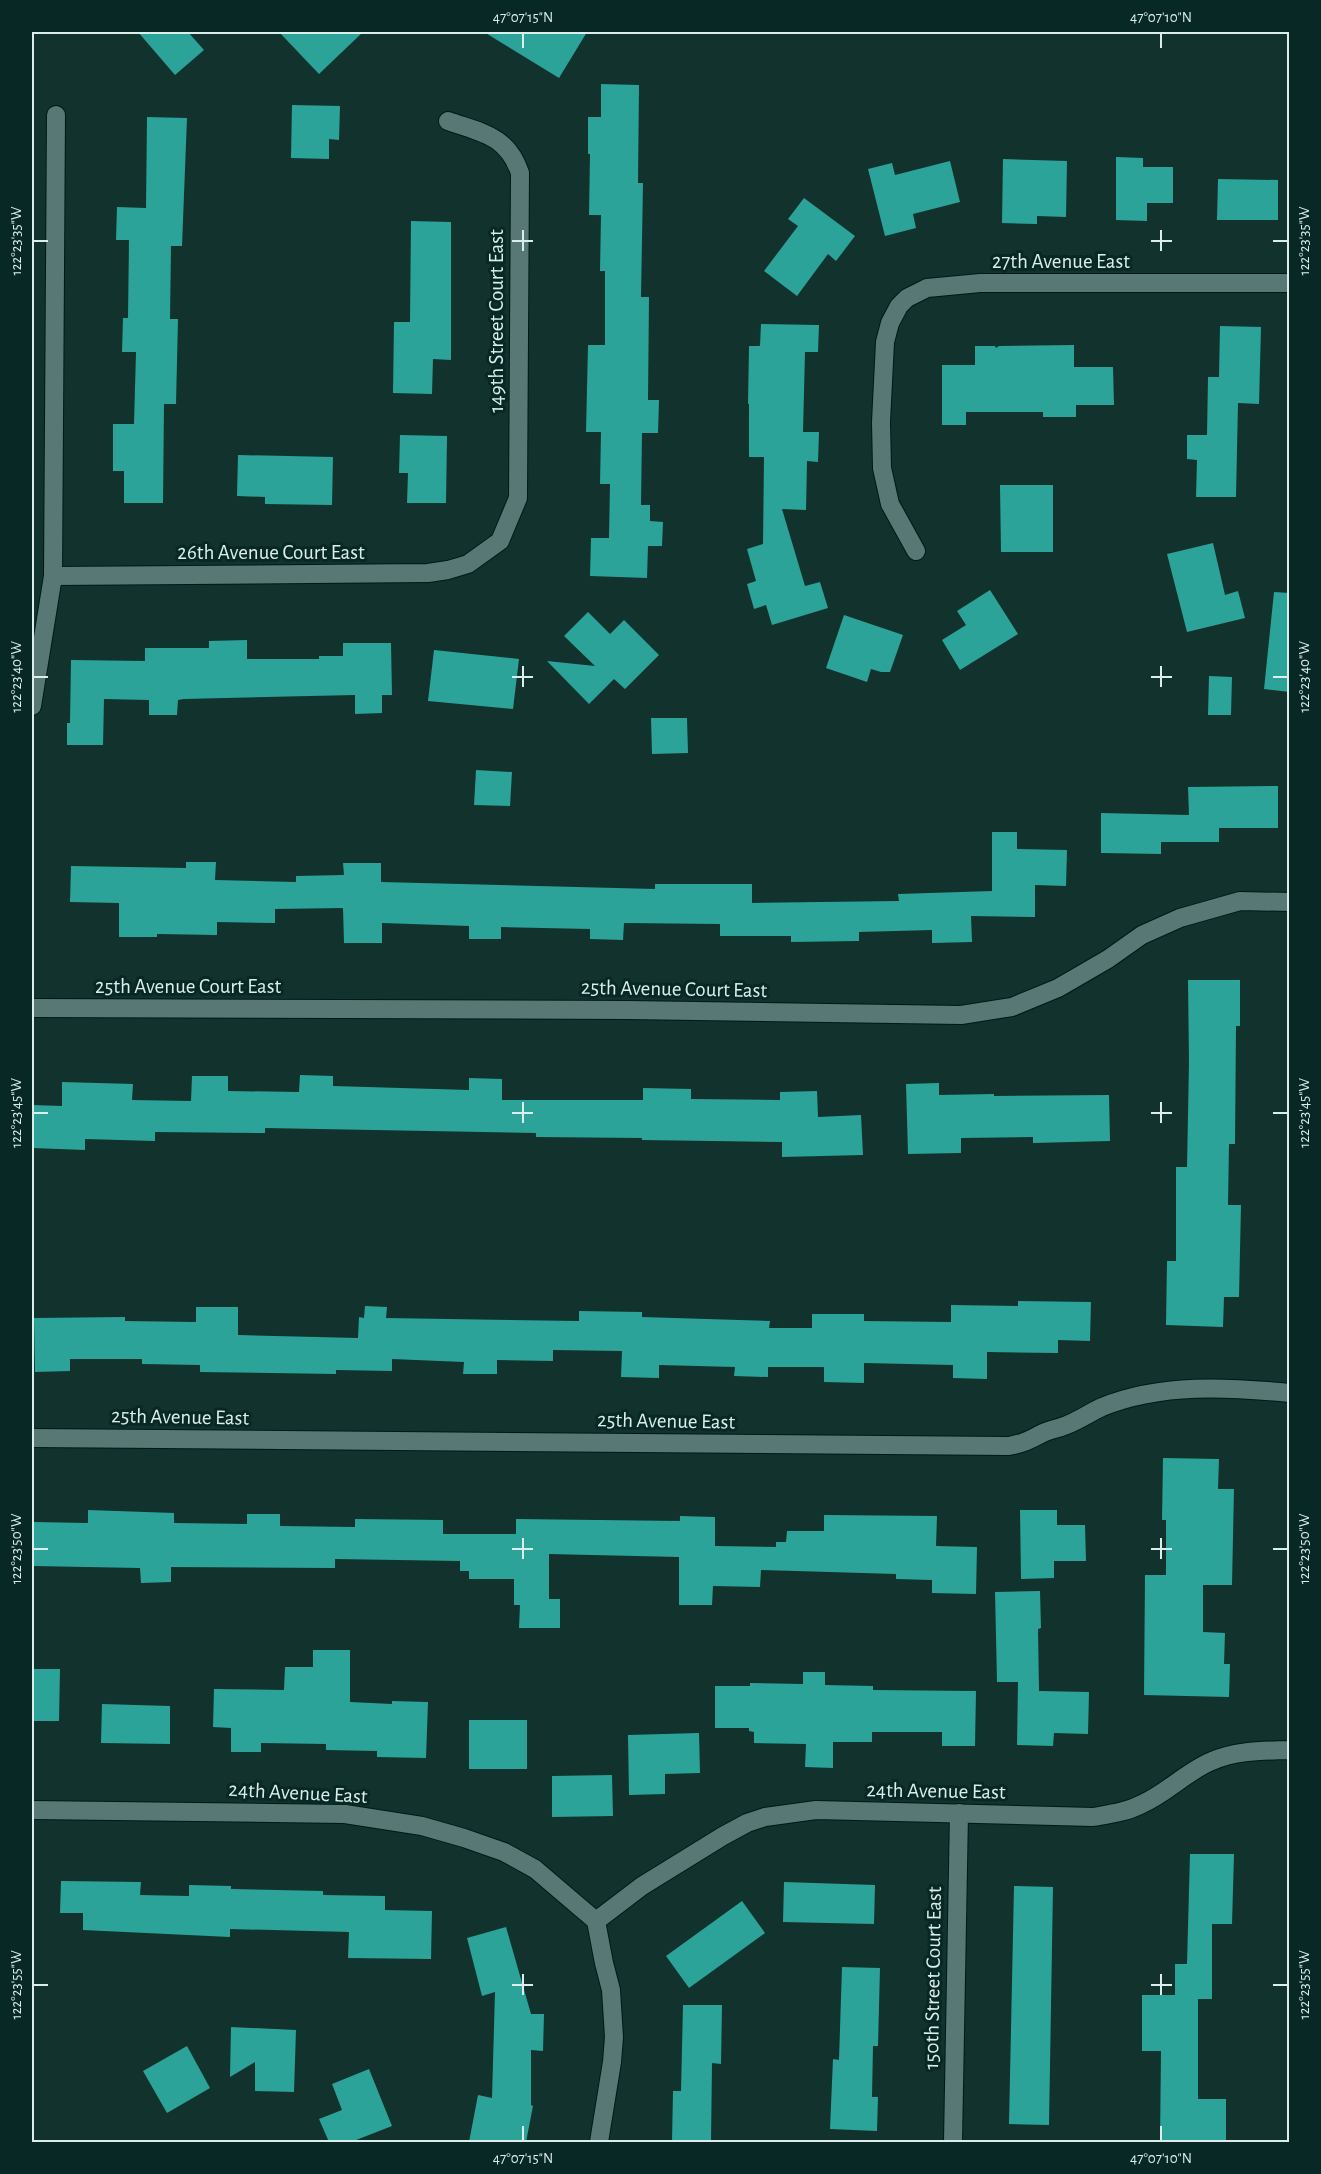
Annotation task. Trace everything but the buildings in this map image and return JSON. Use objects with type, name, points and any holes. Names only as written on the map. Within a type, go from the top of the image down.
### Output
[{"type":"street","points":[[32,706],[53,576],[56,115]]},
{"type":"street","name":"149th Street Court East","points":[[448,121],[500,142],[514,157],[520,173],[518,498],[500,541],[484,552]]},
{"type":"street","name":"27th Avenue East","points":[[916,550],[890,504],[882,468],[881,422],[885,342],[890,323],[899,306],[907,298],[927,288],[980,283],[1290,283]]},
{"type":"street","name":"26th Avenue Court East","points":[[53,576],[428,573],[468,564],[484,552]]},
{"type":"street","name":"25th Avenue Court East","points":[[32,1008],[628,1010],[962,1015],[1012,1007],[1058,988],[1108,959],[1142,935],[1180,918],[1240,901],[1290,902]]},
{"type":"street","name":"25th Avenue East","points":[[32,1438],[1009,1446],[1028,1443],[1102,1407],[1140,1394],[1174,1389],[1263,1390],[1290,1393]]},
{"type":"street","name":"24th Avenue East","points":[[32,1810],[345,1814],[422,1826],[504,1852],[535,1869],[596,1921],[642,1886],[672,1867],[747,1823],[765,1817],[816,1810],[1094,1817],[1144,1804],[1212,1761],[1257,1751],[1290,1750]]},
{"type":"street","name":"150th Street Court East","points":[[953,2142],[959,1813]]},
{"type":"street","points":[[596,1921],[611,1990],[614,2037],[599,2142]]}]
